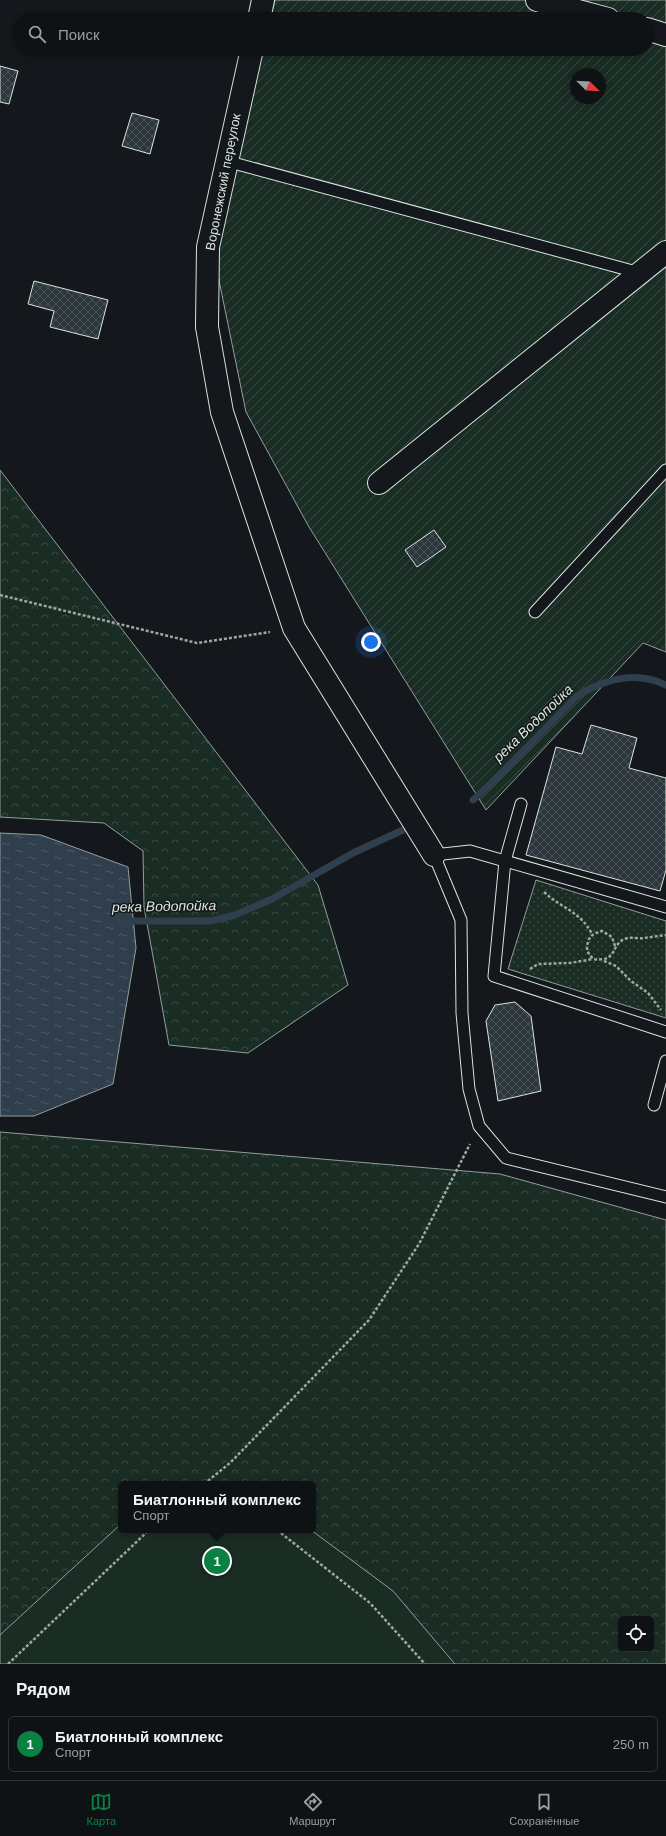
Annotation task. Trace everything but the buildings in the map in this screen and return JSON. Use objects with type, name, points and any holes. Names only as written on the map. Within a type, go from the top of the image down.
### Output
[{"type":"street","points":[[260,12],[263,0]]},
{"type":"street","points":[[537,0],[582,12]]},
{"type":"street","points":[[654,32],[666,35]]},
{"type":"street","name":"Воронежский переулок","points":[[250,56],[208,247],[207,327],[222,412],[294,628],[434,855]]},
{"type":"street","points":[[379,483],[666,252]]},
{"type":"lane","points":[[226,161],[640,273]]},
{"type":"lane","points":[[535,612],[666,470]]},
{"type":"lane","points":[[521,804],[505,861],[494,976],[666,1032]]},
{"type":"lane","points":[[666,907],[470,852],[434,855],[461,920],[462,1013],[469,1089],[479,1126],[506,1158],[666,1197]]},
{"type":"lane","points":[[654,1105],[666,1061]]},
{"type":"path","points":[[0,595],[197,643],[294,628]]},
{"type":"path","points":[[542,890],[556,902],[570,909],[585,922],[592,934]]},
{"type":"path","points":[[593,959],[586,951],[587,941],[592,934],[602,931],[612,937],[615,946],[612,955],[603,960]]},
{"type":"path","points":[[615,946],[627,938],[666,936]]},
{"type":"path","points":[[528,970],[538,964],[570,963],[593,959],[603,960],[616,966],[631,982],[648,993],[662,1011]]},
{"type":"path","points":[[208,1481],[230,1463],[369,1320],[419,1244],[479,1126]]},
{"type":"path","points":[[8,1664],[145,1533]]},
{"type":"path","points":[[281,1533],[370,1603],[425,1664]]},
{"type":"green space","points":[[275,0],[666,0],[666,652],[643,643],[486,810],[309,527],[246,412],[214,256],[261,56],[654,56],[654,12],[272,12]]},
{"type":"green space","points":[[0,470],[318,885],[348,985],[248,1053],[169,1045],[144,907],[143,851],[104,823],[0,817]]},
{"type":"green space","points":[[536,880],[666,921],[666,1018],[508,969]]},
{"type":"green space","points":[[0,1132],[500,1174],[666,1220],[666,1664],[0,1664]]},
{"type":"green space","points":[[118,1527],[118,1533],[315,1533],[393,1591],[455,1664],[0,1664],[0,1635]]},
{"type":"water","points":[[0,833],[41,835],[128,867],[136,948],[113,1084],[34,1116],[0,1116]]},
{"type":"waterway","name":"река Водопойка","points":[[473,800],[497,778],[577,696],[598,685],[620,678],[643,678],[654,680],[666,685]]},
{"type":"waterway","name":"река Водопойка","points":[[124,921],[211,921],[235,915],[272,899],[353,853],[403,830]]},
{"type":"place","name":"Биатлонный комплекс","points":[[217,1561]]}]
